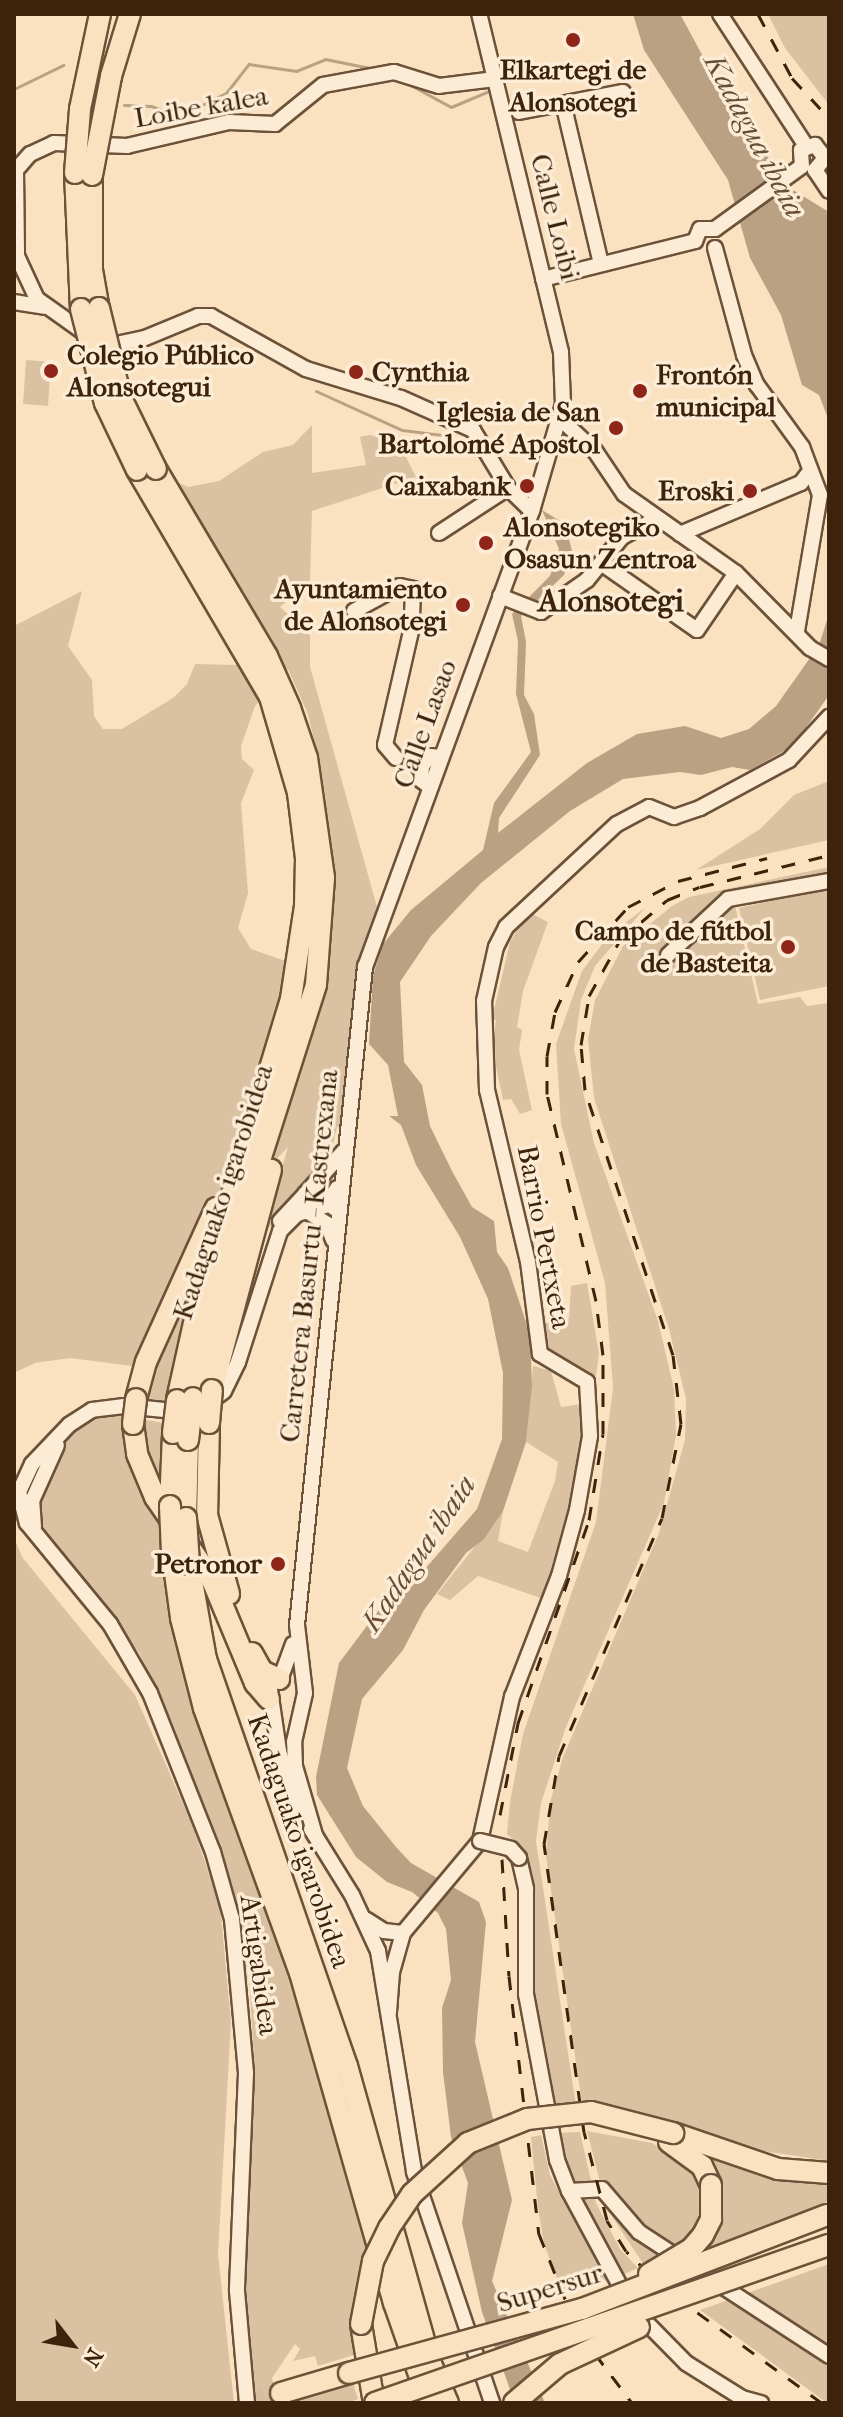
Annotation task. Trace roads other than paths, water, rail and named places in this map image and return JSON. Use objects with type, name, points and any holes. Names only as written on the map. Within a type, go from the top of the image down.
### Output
[{"type":"highway","name":"Kadaguako igarobidea","points":[[100,14],[80,109],[92,270],[90,308],[146,469],[270,697],[298,793],[306,858],[300,951],[279,1043],[245,1147],[184,1357],[185,1399],[178,1512],[172,1551],[181,1618],[204,1708],[309,1999],[394,2303],[429,2403]]},
{"type":"highway","name":"Kadaguako igarobidea","points":[[84,174],[130,14]]},
{"type":"highway","name":"Kadaguako igarobidea","points":[[146,469],[267,656],[307,758],[324,878],[316,985],[185,1399]]},
{"type":"highway","points":[[280,1678],[262,1671],[247,1644],[215,1550],[204,1490],[212,1390],[304,1057],[316,985]]},
{"type":"highway","points":[[245,1147],[146,1362],[133,1424],[141,1467],[155,1497],[212,1580],[255,1683],[270,1702]]},
{"type":"highway","name":"Kadaguako igarobidea","points":[[178,1512],[206,1659],[347,2066],[418,2320],[448,2403]]},
{"type":"highway","points":[[375,2403],[366,2324],[381,2273],[401,2228],[425,2195],[464,2160],[509,2137],[576,2124],[609,2126],[671,2138],[767,2166],[829,2173]]},
{"type":"highway","points":[[518,2327],[554,2308],[637,2280],[691,2249],[711,2219],[711,2185],[702,2166],[671,2138]]},
{"type":"highway","name":"Supersur","points":[[281,2393],[518,2327],[667,2280],[828,2215]]},
{"type":"highway","points":[[514,2403],[560,2364],[786,2269],[828,2245]]},
{"type":"highway","name":"Supersur","points":[[375,2403],[828,2245]]},
{"type":"highway","points":[[366,2324],[384,2403]]},
{"type":"street","name":"Calle Loibi","points":[[479,14],[561,352],[563,404],[568,431]]},
{"type":"street","points":[[720,14],[822,151]]},
{"type":"street","name":"Loibe kalea","points":[[15,239],[16,170],[43,148],[64,143],[127,146],[229,122],[275,124],[323,85],[394,72],[439,86],[495,79]]},
{"type":"street","points":[[519,112],[623,92]]},
{"type":"street","points":[[563,103],[601,264]]},
{"type":"street","points":[[822,151],[799,154],[803,170],[829,191]]},
{"type":"street","points":[[695,241],[701,228],[719,225],[803,170],[822,151]]},
{"type":"street","points":[[719,225],[715,248],[744,355],[757,385],[802,447],[806,477],[818,489],[803,608],[797,631]]},
{"type":"street","points":[[15,239],[21,273],[49,308],[96,341],[116,344],[145,338],[198,316],[221,319],[315,373],[401,398],[473,430],[508,488],[532,511]]},
{"type":"street","points":[[543,279],[695,241]]},
{"type":"street","points":[[695,241],[703,250],[715,248]]},
{"type":"street","points":[[537,256],[558,275]]},
{"type":"street","points":[[14,302],[49,308]]},
{"type":"street","points":[[568,431],[624,494],[736,573],[797,631],[810,648],[829,659]]},
{"type":"street","name":"Calle Lasao","points":[[392,897],[532,511],[568,431]]},
{"type":"street","points":[[680,534],[806,477]]},
{"type":"street","points":[[439,533],[508,488]]},
{"type":"street","points":[[500,596],[532,612],[566,598],[622,537],[656,519]]},
{"type":"street","points":[[697,546],[702,526]]},
{"type":"street","points":[[601,563],[697,630],[736,573]]},
{"type":"street","points":[[354,611],[400,586],[413,589],[412,627],[385,745],[396,758]]},
{"type":"street","points":[[782,617],[803,608]]},
{"type":"street","name":"Barrio Pertxeta","points":[[480,1841],[512,1697],[559,1576],[577,1510],[590,1436],[587,1382],[540,1354],[528,1262],[487,1090],[483,1027],[489,968],[506,927],[635,812],[653,807],[681,817],[789,760],[829,717]]},
{"type":"street","points":[[430,787],[421,780],[418,765],[430,756],[441,757]]},
{"type":"street","points":[[668,955],[728,899],[829,881]]},
{"type":"street","name":"Carretera Basurtu - Kastrexana","points":[[297,1625],[365,967],[392,897]]},
{"type":"street","points":[[37,1535],[33,1498],[22,1478],[69,1425],[92,1410],[124,1406],[183,1413],[203,1407],[224,1391],[238,1362],[279,1222],[346,1148]]},
{"type":"street","points":[[335,1244],[332,1201],[346,1148]]},
{"type":"street","points":[[305,1194],[323,1193],[332,1201]]},
{"type":"street","points":[[270,1253],[280,1231],[305,1210],[332,1201]]},
{"type":"street","points":[[305,1210],[327,1224],[335,1244]]},
{"type":"street","points":[[33,1498],[69,1425]]},
{"type":"street","name":"Artigabidea","points":[[22,1478],[21,1505],[37,1535],[110,1624],[150,1693],[213,1852],[232,1919],[246,2073],[237,2291],[247,2403]]},
{"type":"street","points":[[297,1625],[270,1702],[287,1782],[364,1917],[378,1951],[421,2199],[492,2403]]},
{"type":"street","points":[[297,1625],[302,1704],[295,1766],[315,1835]]},
{"type":"street","points":[[280,1678],[302,1684]]},
{"type":"street","points":[[270,1702],[288,1713],[302,1704]]},
{"type":"street","points":[[389,2012],[401,1937],[480,1841],[511,1849],[519,1858],[526,1889],[526,1994],[557,2160],[569,2191],[632,2308],[686,2363],[742,2398],[761,2403]]},
{"type":"street","points":[[364,1917],[384,1931],[401,1937]]},
{"type":"street","points":[[378,1951],[386,1940],[401,1937]]},
{"type":"street","points":[[569,2191],[602,2189],[639,2232],[829,2356]]},
{"type":"waterway","points":[[124,105],[151,106],[170,113],[190,111],[226,93],[249,64],[296,71],[325,59],[375,69]]},
{"type":"waterway","points":[[14,89],[63,65]]},
{"type":"waterway","points":[[405,82],[451,107],[489,91]]},
{"type":"waterway","points":[[316,391],[402,430],[440,435]]},
{"type":"tunnel","points":[[396,758],[415,764]]},
{"type":"tunnel","points":[[245,2403],[281,2393]]},
{"type":"railway","points":[[758,14],[792,78],[829,118]]},
{"type":"railway","points":[[822,2403],[669,2292],[626,2251],[607,2220],[584,2132],[544,1844],[559,1756],[662,1518],[681,1424],[673,1355],[585,1090],[581,1045],[589,996],[620,940],[667,900],[700,887],[829,855]]},
{"type":"railway","points":[[500,1815],[518,1723],[589,1520],[603,1434],[603,1355],[596,1301],[547,1094],[547,1056],[555,1012],[578,962],[628,907],[678,881],[767,858]]},
{"type":"railway","points":[[502,1859],[509,1976],[539,2234],[578,2331],[632,2403]]},
{"type":"place","name":"Elkartegi de Alonsotegi","points":[[573,40]]},
{"type":"place","name":"Colegio Público Alonsotegui","points":[[51,371]]},
{"type":"place","name":"Cynthia","points":[[356,372]]},
{"type":"place","name":"Frontón municipal","points":[[640,391]]},
{"type":"place","name":"Iglesia de San Bartolomé Apostol","points":[[616,428]]},
{"type":"place","name":"Caixabank","points":[[527,486]]},
{"type":"place","name":"Eroski","points":[[750,491]]},
{"type":"place","name":"Alonsotegiko Osasun Zentroa","points":[[486,543]]},
{"type":"place","name":"Ayuntamiento de Alonsotegi","points":[[463,605]]},
{"type":"place","name":"Campo de fútbol de Basteita","points":[[788,947]]},
{"type":"place","name":"Petronor","points":[[278,1564]]},
{"type":"district","name":"Alonsotegi","points":[[611,601]]},
{"type":"water label","name":"Kadagua ibaia","points":[[754,136]]},
{"type":"water label","name":"Kadagua ibaia","points":[[419,1554]]}]
